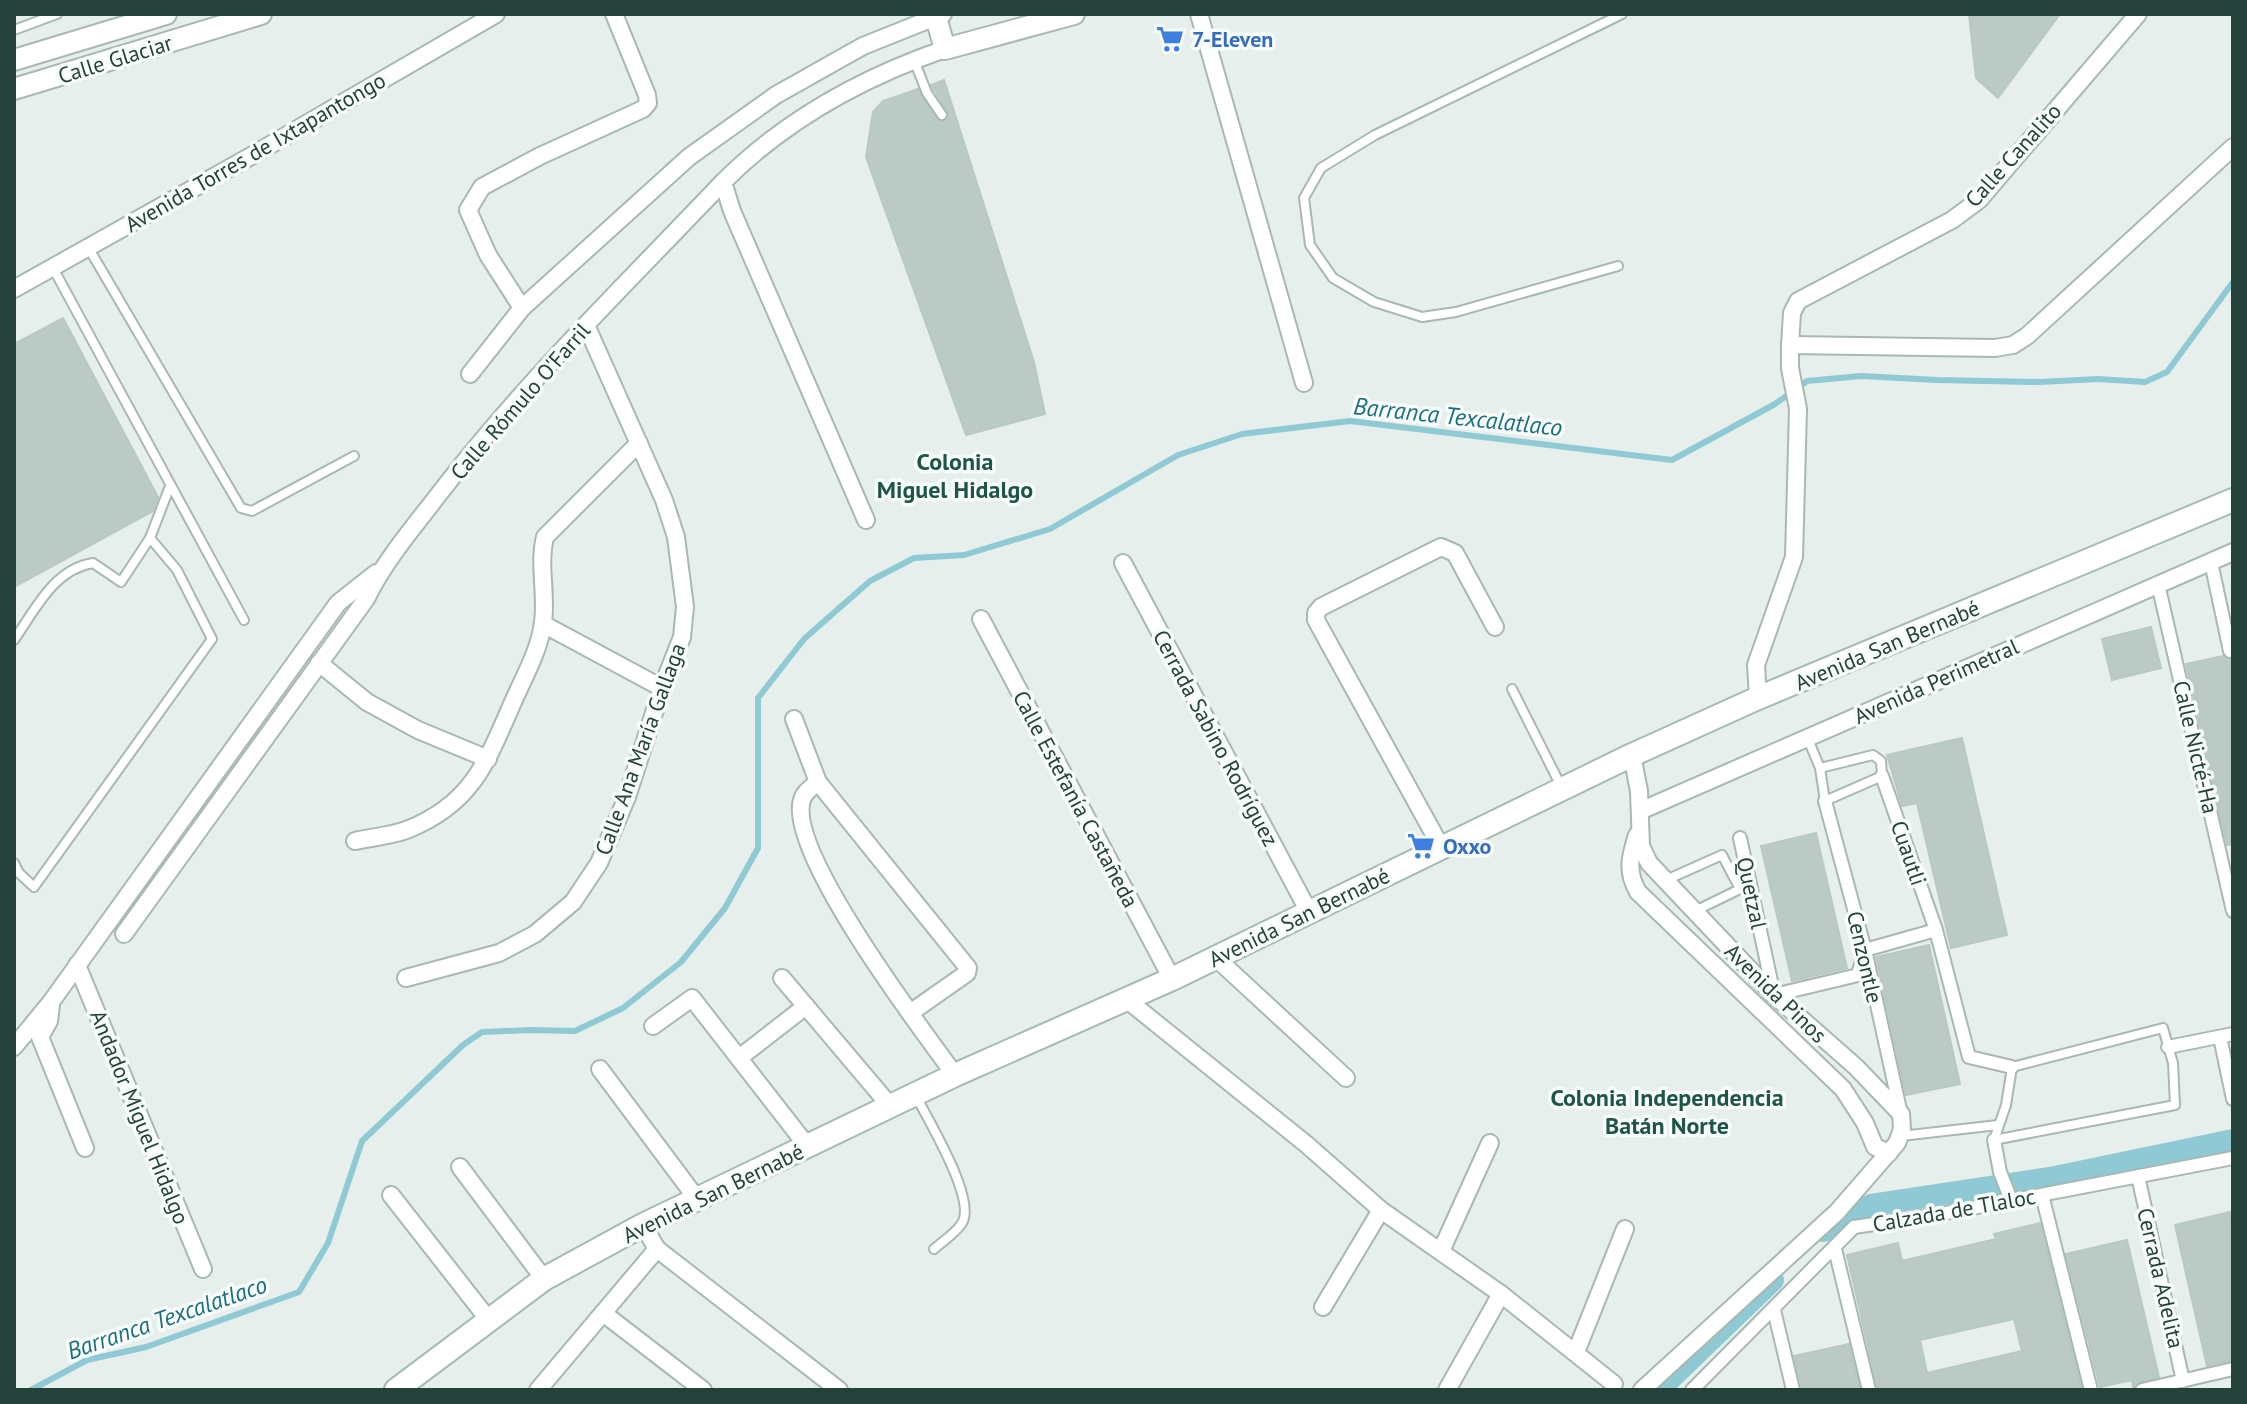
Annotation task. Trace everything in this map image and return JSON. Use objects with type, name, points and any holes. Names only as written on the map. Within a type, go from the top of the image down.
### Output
[{"type":"main road","name":"Avenida San Bernabé","points":[[396,1390],[544,1279],[643,1225],[955,1075],[1172,979],[1632,755],[1758,698],[2233,500]]},
{"type":"street","name":"Calle Glaciar","points":[[14,60],[166,14]]},
{"type":"street","name":"Calle Glaciar","points":[[14,89],[261,14]]},
{"type":"street","name":"Avenida Torres de Ixtapantongo","points":[[14,289],[496,14]]},
{"type":"street","points":[[522,308],[488,255],[468,210],[482,187],[540,156],[643,109],[648,103],[614,14]]},
{"type":"street","points":[[470,374],[522,308],[689,157],[776,95],[863,46],[938,15],[945,49],[1074,14]]},
{"type":"street","points":[[1199,14],[1304,383]]},
{"type":"street","name":"Calle Canalito","points":[[1758,698],[1756,665],[1794,557],[1798,409],[1790,368],[1790,345],[1792,313],[1798,301],[1952,220],[1979,200],[2138,14]]},
{"type":"street","name":"Calle Rómulo O'Farril","points":[[124,934],[366,599],[380,570],[465,459],[534,380],[761,146],[831,98],[945,49]]},
{"type":"street","points":[[1790,345],[1995,348],[2013,345],[2027,336],[2233,147]]},
{"type":"street","points":[[723,182],[732,211],[866,520]]},
{"type":"street","name":"Calle Ana María Gallaga","points":[[406,978],[499,953],[535,934],[573,902],[599,863],[627,797],[682,637],[683,592],[676,537],[664,500],[586,325]]},
{"type":"street","points":[[355,841],[407,830],[436,816],[461,798],[488,759],[531,660],[543,624],[545,590],[540,557],[545,537],[639,443]]},
{"type":"street","points":[[1441,847],[1316,620],[1316,613],[1321,607],[1441,547],[1455,553],[1495,627]]},
{"type":"street","name":"Avenida Perimetral","points":[[1640,811],[2233,552]]},
{"type":"street","points":[[2211,562],[2230,651]]},
{"type":"street","name":"Cerrada Sabino Rodríguez","points":[[1123,563],[1309,912]]},
{"type":"street","points":[[14,1047],[51,1002],[338,603],[380,570]]},
{"type":"street","name":"Calle Nicté-Ha","points":[[2158,584],[2233,911]]},
{"type":"street","name":"Calle Estefanía Castañeda","points":[[981,619],[1172,979]]},
{"type":"street","points":[[543,624],[662,688]]},
{"type":"street","points":[[319,663],[367,702],[418,730],[488,759]]},
{"type":"street","points":[[794,719],[818,782],[966,962],[967,973],[910,1013]]},
{"type":"street","name":"Avenida Pinos","points":[[1632,755],[1639,791],[1639,830],[1644,854],[1664,881],[1774,995],[1856,1067],[1901,1114]]},
{"type":"street","name":"Cuautli","points":[[1882,776],[1936,930],[1969,1057],[2012,1067]]},
{"type":"street","points":[[818,782],[801,801],[801,819],[833,896],[859,940],[955,1075]]},
{"type":"street","name":"Cenzontle","points":[[1825,801],[1865,950],[1901,1114]]},
{"type":"street","name":"Avenida Pinos","points":[[1639,830],[1630,858],[1630,877],[1638,892],[1843,1089],[1865,1123],[1875,1147],[1889,1153]]},
{"type":"street","name":"Quetzal","points":[[1740,838],[1774,995]]},
{"type":"street","points":[[1774,995],[1858,975],[1865,950],[1936,930]]},
{"type":"street","points":[[1216,958],[1346,1078]]},
{"type":"street","name":"Andador Miguel Hidalgo","points":[[77,965],[203,1269]]},
{"type":"street","points":[[782,978],[891,1107]]},
{"type":"street","points":[[653,1026],[692,998],[808,1147]]},
{"type":"street","points":[[1126,999],[1306,1144],[1381,1210],[1501,1294],[1614,1384]]},
{"type":"street","points":[[51,1002],[49,1021],[40,1037],[85,1148]]},
{"type":"street","points":[[739,1058],[806,1006]]},
{"type":"street","points":[[2168,1047],[2226,1036],[2233,1099]]},
{"type":"street","points":[[600,1069],[697,1199]]},
{"type":"street","points":[[1642,1390],[1837,1212],[1901,1136],[1901,1114]]},
{"type":"street","points":[[1994,1140],[2000,1172],[2010,1198]]},
{"type":"street","points":[[1441,1251],[1490,1143]]},
{"type":"street","name":"Calzada de Tlaloc","points":[[1692,1390],[1854,1227],[2233,1158]]},
{"type":"street","points":[[460,1167],[544,1279]]},
{"type":"street","name":"Cerrada Adelita","points":[[2138,1176],[2183,1381]]},
{"type":"street","points":[[391,1195],[488,1319]]},
{"type":"street","points":[[2042,1195],[2091,1390]]},
{"type":"street","points":[[1323,1307],[1381,1210]]},
{"type":"street","points":[[643,1225],[657,1249],[839,1390]]},
{"type":"street","points":[[1576,1352],[1625,1229]]},
{"type":"street","points":[[538,1390],[657,1249]]},
{"type":"street","points":[[1835,1249],[1869,1390]]},
{"type":"street","points":[[1447,1390],[1501,1294]]},
{"type":"street","points":[[1774,1310],[1793,1390]]},
{"type":"street","points":[[603,1313],[703,1390]]},
{"type":"street","points":[[2142,1390],[2233,1369]]},
{"type":"street","points":[[2208,1375],[2212,1390]]},
{"type":"lane","points":[[14,30],[56,14]]},
{"type":"lane","points":[[1618,266],[1456,312],[1422,317],[1374,302],[1333,278],[1310,245],[1304,198],[1321,168],[1375,135],[1622,14]]},
{"type":"lane","points":[[914,60],[927,93],[942,115]]},
{"type":"lane","points":[[88,247],[241,508],[252,511],[354,456]]},
{"type":"lane","points":[[52,268],[244,620]]},
{"type":"lane","points":[[14,640],[60,576],[80,565],[93,563],[121,582],[150,538],[170,486]]},
{"type":"lane","points":[[14,863],[19,873],[34,887],[212,639],[177,570],[150,538]]},
{"type":"lane","points":[[1512,689],[1563,789]]},
{"type":"lane","points":[[1807,737],[1820,768],[1825,801],[1882,776],[1881,761],[1873,755],[1820,768]]},
{"type":"lane","points":[[1664,881],[1722,855],[1740,889],[1694,912]]},
{"type":"lane","points":[[2163,1028],[2173,1063],[2175,1105],[1994,1140],[2006,1105],[2012,1067],[2163,1028]]},
{"type":"lane","points":[[916,1095],[960,1185],[967,1206],[963,1223],[934,1249]]},
{"type":"lane","points":[[1901,1136],[1998,1125]]},
{"type":"building","points":[[1969,14],[2060,14],[1998,98],[1976,78]]},
{"type":"building","points":[[944,80],[1034,362],[1045,414],[966,435],[866,157],[873,112],[883,101],[918,89],[937,120],[947,120],[948,112],[931,85]]},
{"type":"building","points":[[63,318],[158,497],[153,511],[14,587],[14,344]]},
{"type":"building","points":[[2151,627],[2161,668],[2112,680],[2102,639]]},
{"type":"building","points":[[2223,656],[2233,659],[2233,844],[2227,845],[2186,664]]},
{"type":"building","points":[[1962,738],[2007,935],[1951,948],[1917,803],[1902,806],[1887,755]]},
{"type":"building","points":[[1816,833],[1847,968],[1792,981],[1761,846]]},
{"type":"building","points":[[1929,945],[1960,1084],[1906,1095],[1876,957]]},
{"type":"building","points":[[2230,1212],[2233,1227],[2233,1360],[2207,1366],[2175,1225]]},
{"type":"building","points":[[2040,1223],[2082,1390],[1878,1390],[1847,1255],[1898,1243],[1902,1261],[1996,1239],[1994,1234]],"holes":[[[2014,1319],[2022,1351],[1927,1373],[1920,1340]]]},
{"type":"building","points":[[2127,1240],[2159,1377],[2139,1382],[2133,1388],[2132,1380],[2100,1387],[2066,1254]]},
{"type":"building","points":[[1849,1344],[1860,1390],[1802,1390],[1794,1356]]},
{"type":"waterway","name":"Barranca Texcalatlaco","points":[[31,1390],[87,1360],[146,1347],[299,1292],[328,1243],[362,1141],[463,1045],[482,1032],[575,1031],[623,1008],[681,962],[725,908],[758,848],[758,698],[804,639],[870,581],[914,558],[964,555],[1050,529],[1178,455],[1242,434],[1350,421],[1672,460],[1775,404],[1807,381],[1861,376],[2145,382],[2167,372],[2233,282]]},
{"type":"waterway","points":[[1824,1231],[1840,1216],[1871,1205],[2050,1178],[2233,1140]]},
{"type":"waterway","points":[[1664,1389],[1664,1385],[1773,1280]]},
{"type":"place","name":"7-Eleven","points":[[1170,39]]},
{"type":"place","name":"Oxxo","points":[[1421,846]]},
{"type":"district","name":"Colonia Miguel Hidalgo","points":[[955,476]]},
{"type":"district","name":"Colonia Independencia Batán Norte","points":[[1667,1112]]}]
